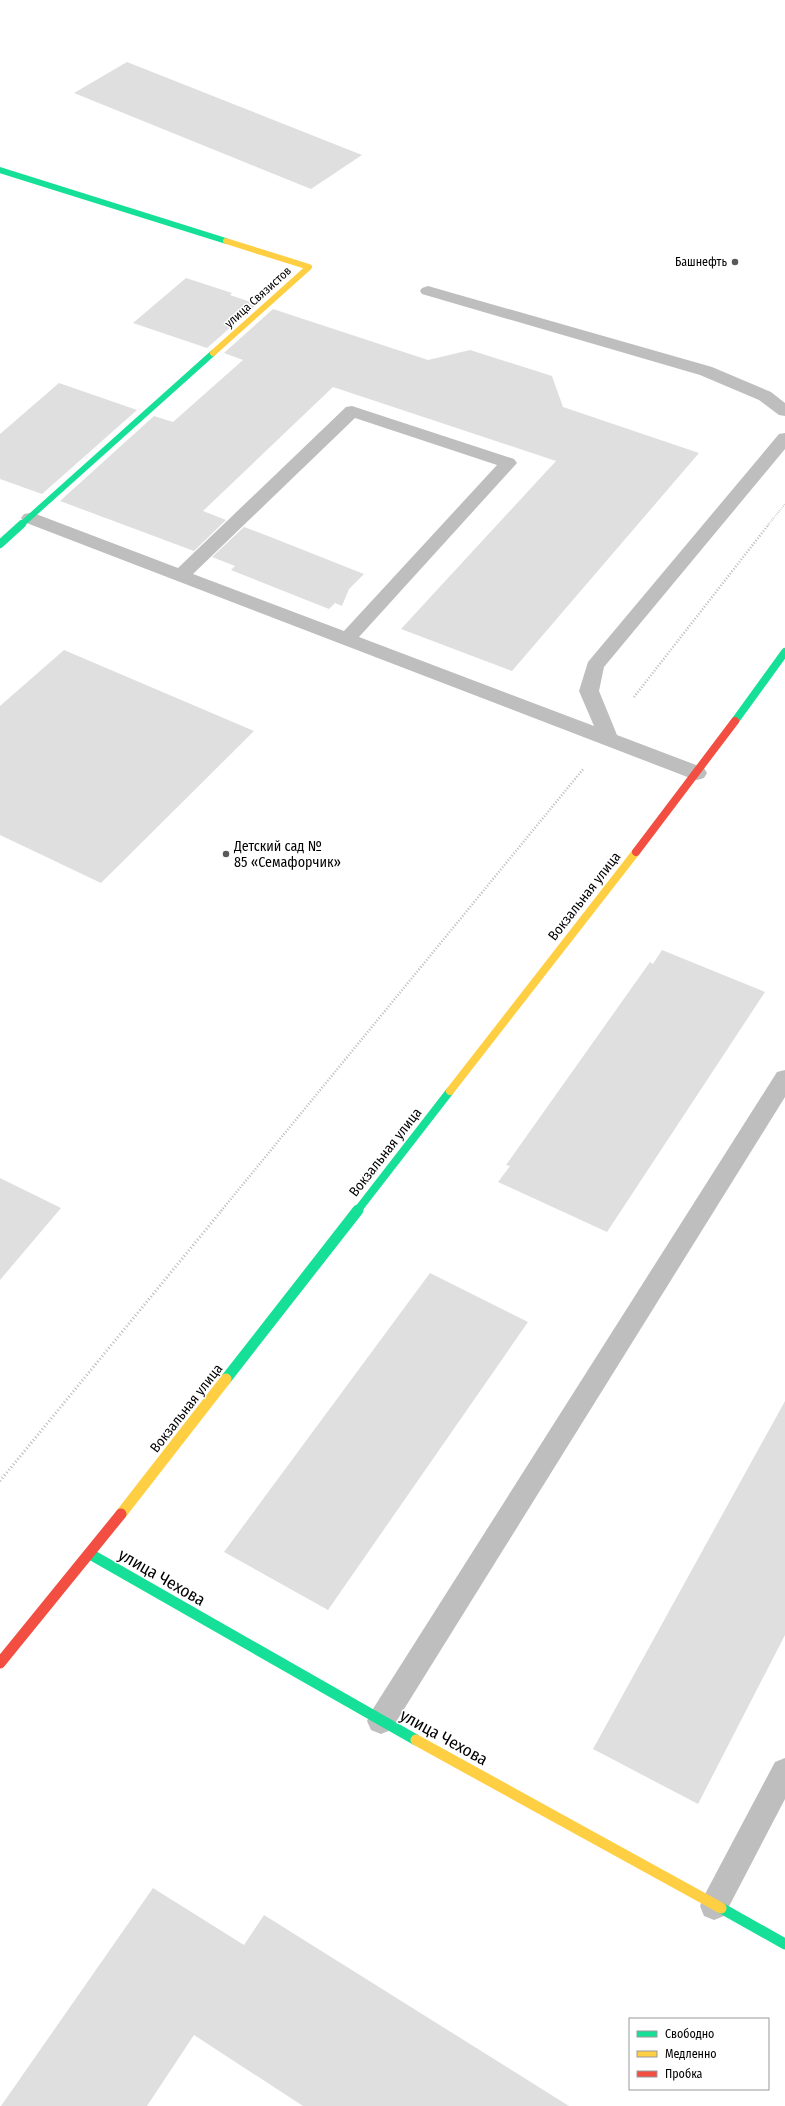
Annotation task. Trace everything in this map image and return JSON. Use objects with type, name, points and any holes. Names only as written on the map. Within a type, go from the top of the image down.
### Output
[{"type":"street","name":"улица Связистов","points":[[0,170],[309,267],[0,544]]},
{"type":"street","name":"Вокзальная улица","points":[[0,1663],[90,1554],[697,773],[785,652]]},
{"type":"street","name":"улица Чехова","points":[[90,1554],[381,1721],[785,1944]]},
{"type":"lane","points":[[428,291],[706,371],[765,396],[785,411]]},
{"type":"lane","points":[[181,575],[352,411],[508,463],[347,639]]},
{"type":"lane","points":[[609,739],[589,691],[595,666],[785,438]]},
{"type":"lane","points":[[30,518],[697,773]]},
{"type":"lane","points":[[381,1721],[785,1078]]},
{"type":"lane","points":[[714,1906],[785,1771]]},
{"type":"path","points":[[0,1481],[609,739],[627,706],[785,504]]},
{"type":"building","points":[[127,62],[362,155],[311,189],[74,93]]},
{"type":"building","points":[[186,278],[232,293],[230,295],[257,304],[207,348],[133,323]]},
{"type":"building","points":[[273,309],[428,360],[470,350],[552,376],[563,407],[699,453],[512,671],[401,629],[556,461],[333,387],[203,511],[226,520],[194,551],[60,501],[154,416],[173,422],[243,360],[224,353]]},
{"type":"building","points":[[59,383],[137,410],[42,494],[0,479],[0,434]]},
{"type":"building","points":[[244,527],[364,574],[349,589],[342,606],[335,603],[329,609],[231,570],[235,566],[212,557]]},
{"type":"building","points":[[64,650],[254,731],[101,883],[0,835],[0,706]]},
{"type":"building","points":[[662,950],[765,992],[607,1232],[498,1182],[510,1166],[506,1165],[650,962],[653,964]]},
{"type":"building","points":[[0,1178],[61,1208],[0,1280]]},
{"type":"building","points":[[430,1273],[528,1322],[328,1610],[224,1552]]},
{"type":"building","points":[[785,1401],[785,1635],[698,1804],[593,1749]]},
{"type":"building","points":[[153,1888],[244,1945],[264,1915],[569,2106],[303,2106],[194,2035],[147,2106],[1,2106]]},
{"type":"traffic: fast","points":[[0,170],[226,241]]},
{"type":"traffic: fast","points":[[0,544],[213,353]]},
{"type":"traffic: fast","points":[[735,721],[785,652]]},
{"type":"traffic: fast","points":[[226,1379],[450,1091]]},
{"type":"traffic: fast","points":[[90,1554],[416,1740]]},
{"type":"traffic: fast","points":[[721,1908],[785,1944]]},
{"type":"traffic: slow","points":[[213,353],[309,267],[226,241]]},
{"type":"traffic: slow","points":[[450,1091],[636,852]]},
{"type":"traffic: slow","points":[[121,1514],[226,1379]]},
{"type":"traffic: slow","points":[[416,1740],[721,1908]]},
{"type":"traffic: jam","points":[[636,852],[735,721]]},
{"type":"traffic: jam","points":[[0,1663],[121,1514]]},
{"type":"place","name":"Башнефть","points":[[735,262]]},
{"type":"place","name":"Детский сад № 85 «Семафорчик»","points":[[226,854]]}]
